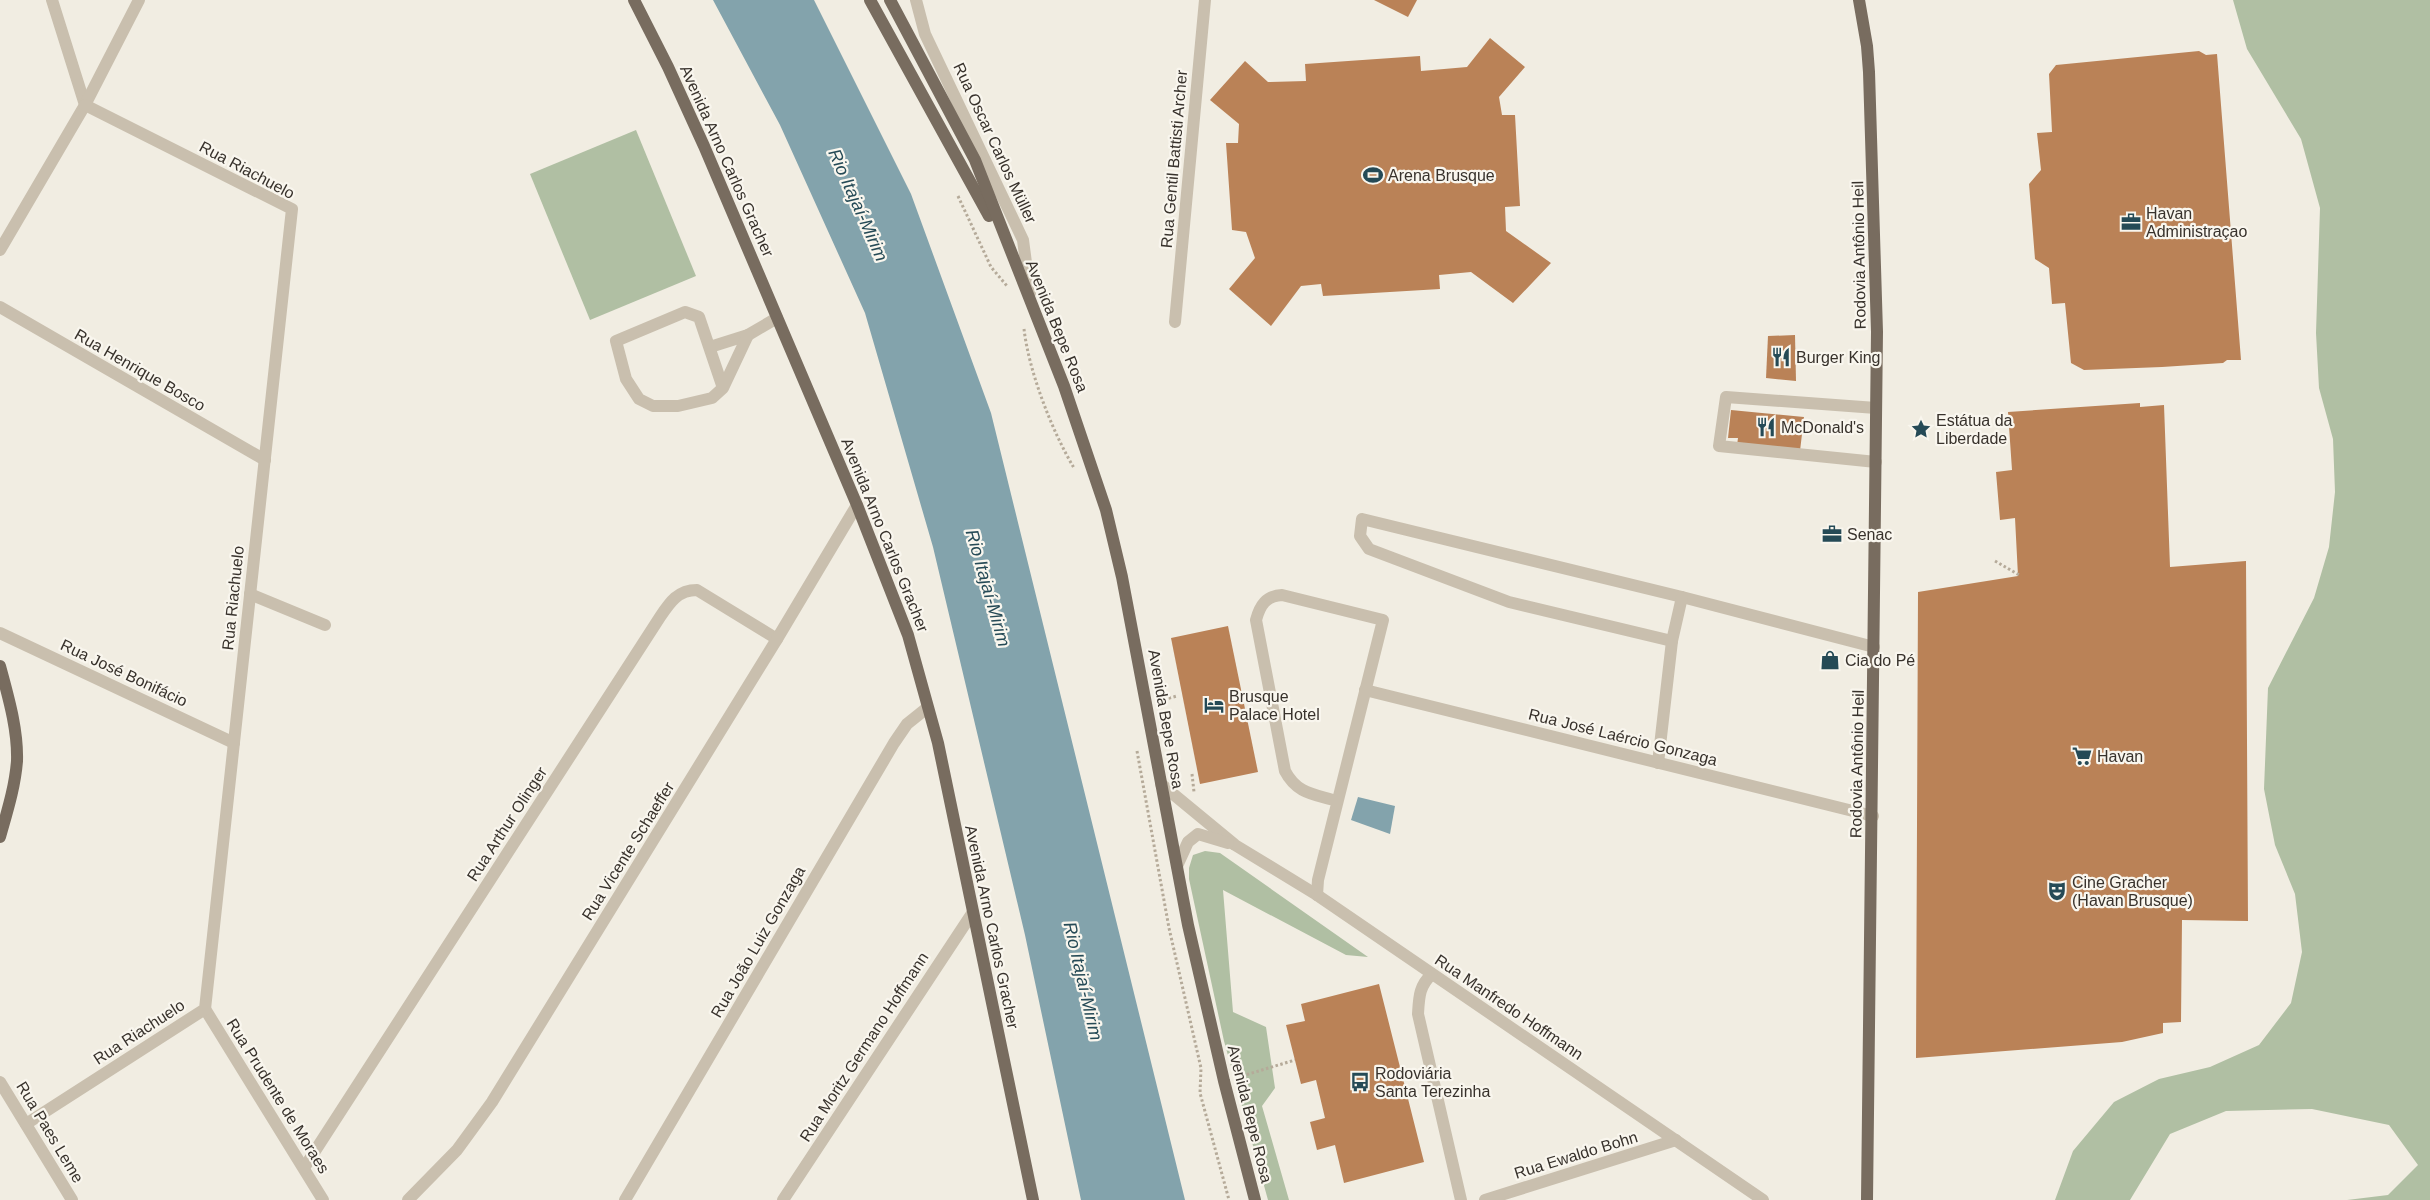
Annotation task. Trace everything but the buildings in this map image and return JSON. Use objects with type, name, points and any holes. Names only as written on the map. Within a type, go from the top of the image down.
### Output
[{"type":"main road","name":"Avenida Arno Carlos Gracher","points":[[634,0],[684,102],[778,318],[857,505],[908,635],[938,743],[1033,1200]]},
{"type":"main road","name":"Avenida Bepe Rosa","points":[[870,0],[1010,254]]},
{"type":"main road","points":[[879,0],[901,40],[900,54]]},
{"type":"main road","name":"Avenida Bepe Rosa","points":[[890,0],[975,160],[1010,254],[1032,303],[1067,394],[1106,510],[1122,576],[1177,866],[1224,1081],[1255,1200]]},
{"type":"main road","name":"Rodovia Antônio Heil","points":[[1859,0],[1867,46],[1873,168],[1876,408],[1873,816],[1867,1073],[1867,1200]]},
{"type":"main road","points":[[0,666],[16,734],[17,760],[14,787],[0,837]]},
{"type":"street","points":[[52,0],[85,105]]},
{"type":"street","points":[[0,250],[85,105],[139,0]]},
{"type":"street","name":"Rua Oscar Carlos Müller","points":[[916,0],[925,34],[1023,240],[1032,303]]},
{"type":"street","name":"Rua Gentil Battisti Archer","points":[[1175,322],[1205,0]]},
{"type":"street","name":"Rua Riachuelo","points":[[26,1124],[205,1009],[292,209],[85,105]]},
{"type":"street","name":"Rua Henrique Bosco","points":[[0,307],[265,460]]},
{"type":"street","points":[[723,388],[699,317],[686,312],[616,341],[626,378],[639,399],[653,406],[678,406],[712,398],[723,388],[748,335]]},
{"type":"street","points":[[710,347],[748,335],[778,318]]},
{"type":"street","points":[[1876,408],[1726,397],[1719,446],[1876,462]]},
{"type":"street","name":"Rua Vicente Schaeffer","points":[[408,1200],[457,1150],[492,1102],[778,639],[857,505]]},
{"type":"street","points":[[1672,641],[1509,602],[1369,549],[1360,536],[1362,519],[1682,596],[1874,647]]},
{"type":"street","name":"Rua Arthur Olinger","points":[[304,1168],[660,617],[677,595],[686,590],[697,590],[778,639]]},
{"type":"street","points":[[250,594],[326,625]]},
{"type":"street","points":[[1317,895],[1318,880],[1383,620],[1282,595],[1274,596],[1264,600],[1256,620],[1285,771],[1292,783],[1302,791],[1337,801]]},
{"type":"street","points":[[1658,762],[1672,641],[1682,596]]},
{"type":"street","name":"Rua José Bonifácio","points":[[0,633],[234,743]]},
{"type":"street","name":"Rua José Laércio Gonzaga","points":[[1365,690],[1873,816]]},
{"type":"street","name":"Rua João Luiz Gonzaga","points":[[625,1200],[894,743],[908,724],[927,708]]},
{"type":"street","name":"Rua Manfredo Hoffmann","points":[[1161,784],[1235,845],[1317,895],[1763,1200]]},
{"type":"street","name":"Rua Manfredo Hoffmann","points":[[1177,866],[1188,842],[1198,834],[1235,845]]},
{"type":"street","name":"Rua Moritz Germano Hoffmann","points":[[783,1200],[972,912]]},
{"type":"street","points":[[1432,974],[1425,980],[1420,990],[1418,1014],[1461,1200]]},
{"type":"street","name":"Rua Prudente de Moraes","points":[[205,1009],[323,1200]]},
{"type":"street","name":"Rua Paes Leme","points":[[0,1082],[72,1200]]},
{"type":"street","name":"Rua Ewaldo Bohn","points":[[1485,1200],[1676,1140]]},
{"type":"path","points":[[955,189],[991,267],[1008,288]]},
{"type":"path","points":[[1022,321],[1027,353],[1061,447],[1075,470]]},
{"type":"path","points":[[1995,561],[2021,576]]},
{"type":"path","points":[[1137,750],[1169,928],[1201,1068],[1200,1093],[1229,1200]]},
{"type":"path","points":[[1192,774],[1195,798]]},
{"type":"path","points":[[1242,1076],[1295,1060]]},
{"type":"green space","points":[[2233,0],[2430,0],[2430,1200],[2347,1200],[2388,1195],[2418,1165],[2389,1125],[2312,1109],[2226,1111],[2170,1134],[2130,1200],[2055,1200],[2073,1151],[2114,1102],[2159,1079],[2210,1067],[2259,1045],[2291,1003],[2302,952],[2295,894],[2275,845],[2264,789],[2268,688],[2314,598],[2329,547],[2335,492],[2333,439],[2319,388],[2316,333],[2320,208],[2301,139],[2247,49]]},
{"type":"green space","points":[[636,130],[696,276],[590,320],[530,174]]},
{"type":"green space","points":[[1205,851],[1220,853],[1368,957],[1346,955],[1223,890],[1233,1012],[1266,1027],[1275,1088],[1262,1106],[1289,1200],[1268,1200],[1224,1041],[1189,879],[1189,868],[1193,855]]},
{"type":"water","name":"Rio Itajaí-Mirim","points":[[713,0],[814,0],[911,194],[991,413],[1185,1200],[1081,1200],[1025,935],[933,547],[865,313],[780,125]]},
{"type":"water","points":[[1358,797],[1395,806],[1390,834],[1351,820]]},
{"type":"place","name":"Arena Brusque","points":[[1373,175]]},
{"type":"place","name":"Havan Administraçao","points":[[2131,222]]},
{"type":"place","name":"Burger King","points":[[1781,357]]},
{"type":"place","name":"McDonald's","points":[[1766,427]]},
{"type":"place","name":"Estátua da Liberdade","points":[[1921,429]]},
{"type":"place","name":"Senac","points":[[1832,534]]},
{"type":"place","name":"Cia do Pé","points":[[1830,660]]},
{"type":"place","name":"Brusque Palace Hotel","points":[[1214,705]]},
{"type":"place","name":"Havan","points":[[2082,756]]},
{"type":"place","name":"Cine Gracher (Havan Brusque)","points":[[2057,891]]},
{"type":"place","name":"Rodoviária Santa Terezinha","points":[[1360,1082]]}]
